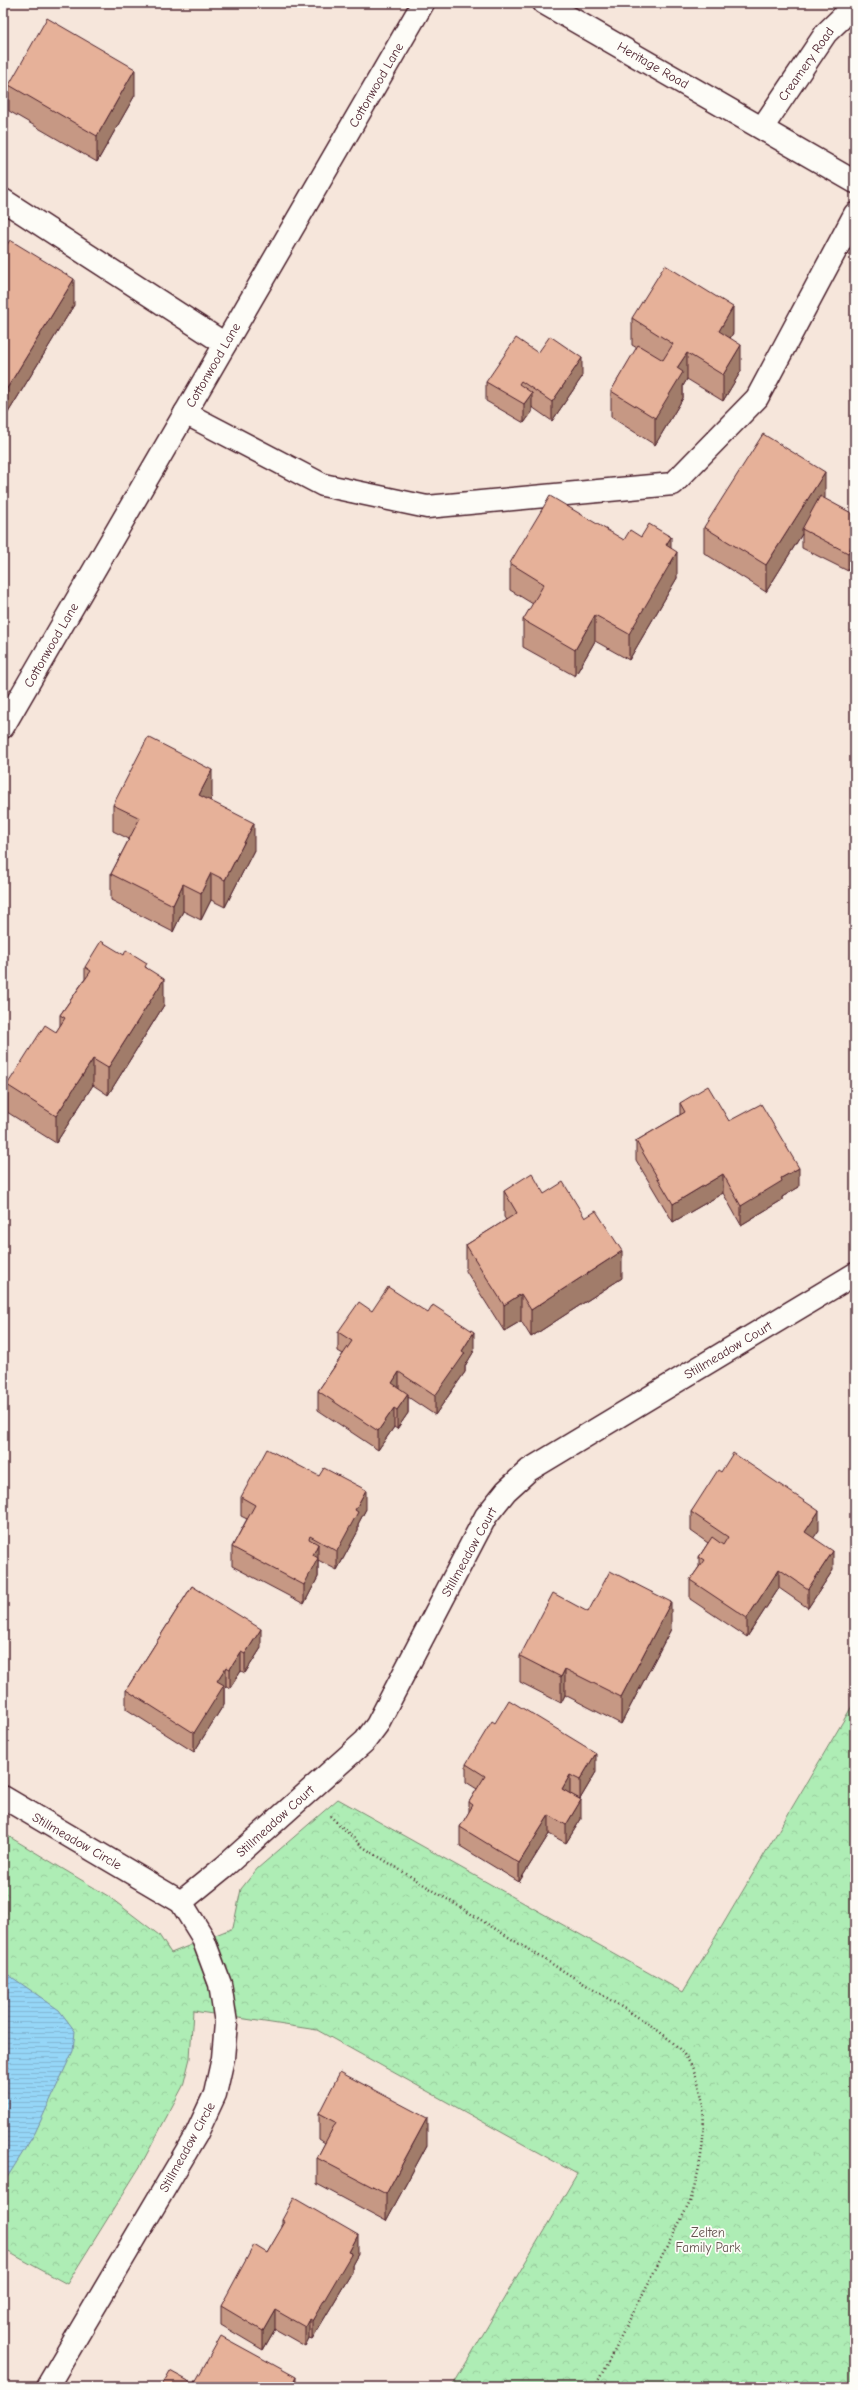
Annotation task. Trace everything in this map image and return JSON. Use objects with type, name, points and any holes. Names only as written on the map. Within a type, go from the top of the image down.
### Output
[{"type":"street","name":"Cottonwood Lane","points":[[3,727],[424,3]]},
{"type":"street","name":"Heritage Road","points":[[544,3],[855,182]]},
{"type":"street","name":"Creamery Road","points":[[762,128],[826,33],[855,5]]},
{"type":"street","points":[[3,200],[225,344]]},
{"type":"street","points":[[185,413],[323,485],[426,507],[672,484],[758,398],[855,214]]},
{"type":"street","name":"Stillmeadow Court","points":[[181,1902],[308,1793],[365,1741],[377,1725],[486,1516],[506,1491],[529,1470],[855,1274]]},
{"type":"street","name":"Stillmeadow Circle","points":[[3,1797],[181,1902],[202,1936],[220,1984],[226,2023],[223,2058],[215,2094],[196,2134],[47,2387]]},
{"type":"path","points":[[308,1793],[344,1832],[363,1847],[650,2024],[683,2052],[694,2071],[701,2093],[703,2117],[699,2172],[690,2202],[595,2387]]},
{"type":"green space","name":"Zelten Family Park","points":[[855,1701],[855,2387],[452,2387],[577,2174],[317,2030],[193,2011],[190,2058],[183,2086],[141,2165],[67,2284],[3,2249],[3,1833],[108,1896],[159,1935],[171,1953],[233,1928],[241,1889],[257,1869],[338,1799],[683,1992]]},
{"type":"water","points":[[3,1971],[59,2010],[75,2031],[73,2051],[35,2133],[3,2184]]},
{"type":"building","points":[[47,18],[135,69],[97,136],[9,85]]},
{"type":"building","points":[[10,240],[74,279],[6,390],[3,388],[3,251]]},
{"type":"building","points":[[665,265],[733,307],[719,331],[741,345],[723,375],[687,353],[677,368],[683,372],[655,418],[611,391],[638,345],[663,360],[673,344],[632,318]]},
{"type":"building","points":[[550,336],[582,358],[552,402],[521,381],[519,384],[532,393],[524,404],[486,382],[516,338],[538,353]]},
{"type":"building","points":[[763,434],[825,472],[766,565],[704,527]]},
{"type":"building","points":[[550,496],[624,540],[630,530],[641,537],[649,524],[671,537],[666,545],[677,552],[629,634],[595,615],[575,650],[523,620],[544,584],[510,563]]},
{"type":"building","points":[[820,496],[855,515],[855,540],[848,553],[802,529]]},
{"type":"building","points":[[148,737],[212,770],[199,795],[254,823],[225,880],[211,873],[201,893],[183,884],[173,905],[111,874],[140,818],[113,805]]},
{"type":"building","points":[[101,941],[124,955],[126,950],[147,963],[145,967],[164,979],[108,1068],[93,1059],[56,1116],[7,1085],[45,1025],[56,1032],[65,1018],[60,1015],[91,971],[85,967]]},
{"type":"building","points":[[708,1086],[729,1121],[761,1104],[799,1168],[781,1178],[782,1181],[741,1206],[723,1174],[673,1204],[636,1141],[685,1112],[680,1103]]},
{"type":"building","points":[[532,1173],[544,1194],[563,1182],[585,1218],[596,1211],[622,1251],[531,1310],[521,1294],[504,1305],[466,1245],[517,1213],[504,1191]]},
{"type":"building","points":[[388,1287],[428,1313],[433,1305],[474,1332],[462,1351],[465,1353],[435,1396],[399,1372],[392,1383],[408,1394],[397,1410],[394,1408],[378,1431],[318,1391],[352,1341],[338,1332],[359,1302],[372,1311]]},
{"type":"building","points":[[267,1449],[319,1476],[324,1468],[366,1490],[355,1510],[358,1512],[337,1551],[310,1536],[309,1539],[318,1544],[313,1555],[318,1558],[304,1585],[232,1547],[255,1505],[241,1497]]},
{"type":"building","points":[[733,1453],[819,1511],[805,1532],[833,1551],[808,1589],[779,1569],[747,1618],[690,1580],[704,1560],[699,1557],[712,1537],[723,1545],[728,1537],[691,1512],[718,1470],[721,1472]]},
{"type":"building","points":[[610,1571],[671,1602],[621,1697],[565,1669],[561,1677],[520,1656],[553,1593],[588,1612]]},
{"type":"building","points":[[192,1586],[261,1629],[245,1654],[241,1652],[230,1669],[226,1667],[217,1681],[224,1685],[194,1733],[126,1690]]},
{"type":"building","points":[[509,1700],[596,1753],[580,1780],[570,1775],[562,1789],[581,1800],[566,1825],[549,1815],[519,1863],[460,1827],[473,1805],[469,1802],[485,1776],[466,1764],[492,1721],[495,1723]]},
{"type":"building","points":[[340,2072],[427,2118],[386,2194],[317,2158],[336,2122],[319,2113]]},
{"type":"building","points":[[294,2198],[358,2235],[349,2252],[352,2253],[312,2321],[309,2319],[305,2327],[275,2310],[263,2331],[221,2306],[254,2245],[267,2253],[285,2222],[282,2220]]},
{"type":"building","points":[[221,2336],[296,2377],[291,2387],[161,2387],[170,2371],[194,2384]]}]
